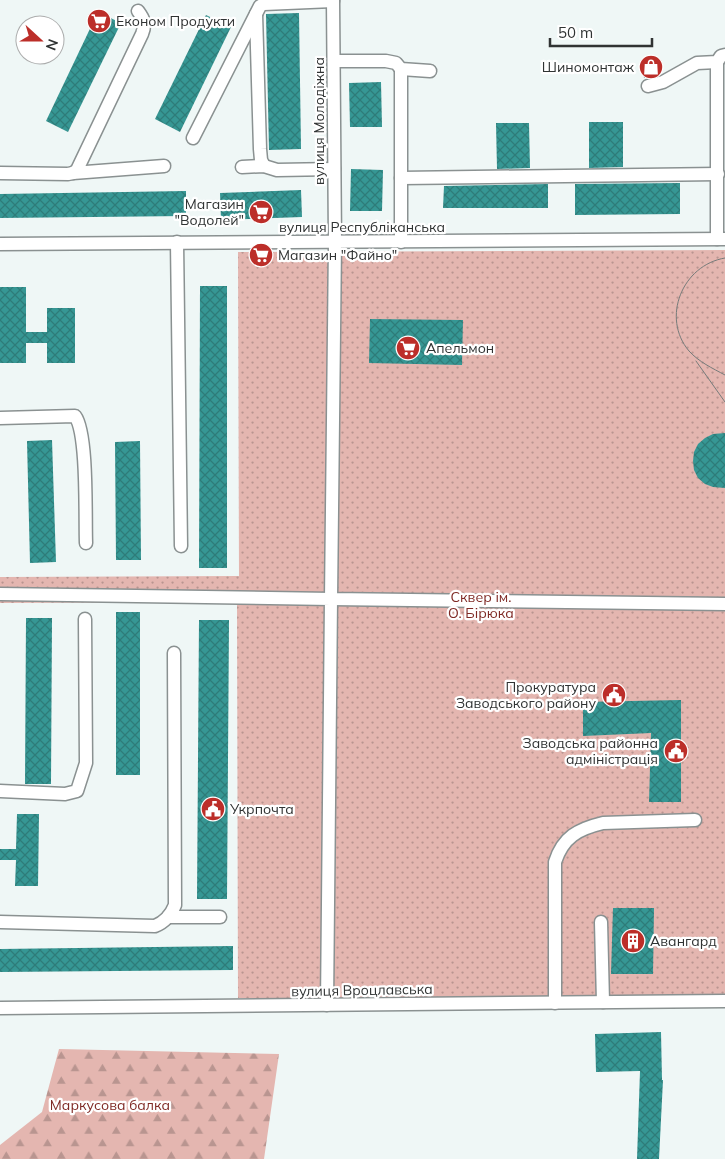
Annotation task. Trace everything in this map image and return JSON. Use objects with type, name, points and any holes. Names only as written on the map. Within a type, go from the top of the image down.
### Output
[{"type":"street","points":[[193,138],[256,11],[264,4],[333,1]]},
{"type":"street","name":"вулиця Молодіжна","points":[[326,1005],[335,242],[335,61],[333,1]]},
{"type":"street","points":[[74,173],[80,166],[142,34],[145,26],[144,18],[138,11]]},
{"type":"street","points":[[256,11],[260,149],[261,160],[264,166]]},
{"type":"street","points":[[648,86],[663,82],[697,62],[721,59],[718,174],[721,239]]},
{"type":"street","points":[[335,61],[386,61],[396,63],[401,69],[402,242]]},
{"type":"street","points":[[401,69],[430,71]]},
{"type":"street","points":[[0,173],[74,173],[164,166]]},
{"type":"street","points":[[242,167],[264,166],[277,170],[334,169]]},
{"type":"street","points":[[402,178],[718,174]]},
{"type":"street","name":"вулиця Республіканська","points":[[0,244],[721,239]]},
{"type":"street","points":[[177,242],[181,546]]},
{"type":"street","points":[[0,418],[75,416],[79,422],[83,449],[86,543]]},
{"type":"street","points":[[0,594],[725,604]]},
{"type":"street","points":[[0,791],[65,794],[77,791],[80,786],[86,763],[85,619]]},
{"type":"street","points":[[0,922],[155,926],[168,917],[175,905],[174,653]]},
{"type":"street","points":[[554,1003],[555,862],[559,850],[566,841],[588,826],[603,823],[695,820]]},
{"type":"street","points":[[168,917],[220,917]]},
{"type":"street","points":[[601,922],[603,1002]]},
{"type":"street","name":"вулиця Вроцлавська","points":[[0,1008],[725,1001]]},
{"type":"green space","name":"Сквер ім. О. Бірюка","points":[[725,250],[725,997],[555,1003],[238,998],[237,602],[0,603],[0,577],[239,576],[238,252]]},
{"type":"green space","name":"Маркусова балка","points":[[59,1049],[279,1054],[264,1159],[0,1159],[0,1145],[42,1112]]},
{"type":"building","points":[[98,12],[121,23],[68,132],[46,121]]},
{"type":"building","points":[[299,13],[301,149],[269,150],[266,14]]},
{"type":"building","points":[[206,15],[231,27],[180,132],[155,119]]},
{"type":"building","name":"Шиномонтаж","points":[[658,57],[661,74],[644,78],[642,60]]},
{"type":"building","points":[[381,82],[382,127],[350,127],[349,83]]},
{"type":"building","points":[[589,122],[623,122],[623,167],[589,168]]},
{"type":"building","points":[[496,123],[529,123],[530,168],[497,169]]},
{"type":"building","points":[[351,169],[383,170],[382,211],[350,211]]},
{"type":"building","points":[[680,183],[680,214],[575,215],[575,184]]},
{"type":"building","points":[[548,184],[548,208],[443,208],[444,186]]},
{"type":"building","points":[[301,190],[302,217],[221,220],[220,193]]},
{"type":"building","points":[[186,191],[186,216],[0,218],[0,194]]},
{"type":"building","points":[[200,286],[227,286],[227,568],[199,568]]},
{"type":"building","points":[[0,287],[26,287],[26,332],[47,332],[47,308],[75,308],[75,363],[47,363],[47,343],[26,343],[26,363],[0,363]]},
{"type":"building","points":[[370,319],[463,320],[462,365],[369,363]]},
{"type":"building","points":[[725,433],[725,488],[713,487],[705,484],[698,478],[694,470],[694,452],[698,444],[705,438],[713,434]]},
{"type":"building","points":[[52,440],[56,562],[30,563],[27,441]]},
{"type":"building","points":[[140,441],[141,560],[116,560],[115,442]]},
{"type":"building","points":[[116,612],[140,612],[140,775],[116,775]]},
{"type":"building","points":[[26,618],[52,618],[51,784],[25,784]]},
{"type":"building","points":[[199,620],[229,620],[227,899],[197,899]]},
{"type":"building","points":[[681,700],[681,802],[649,802],[651,733],[583,736],[583,702]]},
{"type":"building","points":[[17,814],[39,814],[38,886],[15,886],[16,860],[0,860],[0,849],[16,849]]},
{"type":"building","name":"Авангард","points":[[613,908],[654,908],[653,974],[611,974]]},
{"type":"building","points":[[233,946],[233,970],[0,972],[0,949]]},
{"type":"building","points":[[661,1032],[663,1080],[659,1159],[637,1159],[640,1071],[596,1072],[595,1034]]},
{"type":"tram line","points":[[725,258],[710,263],[697,271],[687,282],[680,295],[677,309],[677,324],[681,338],[689,351],[701,362],[725,375]]},
{"type":"tram line","points":[[696,361],[725,402]]},
{"type":"place","name":"Економ Продукти","points":[[99,21]]},
{"type":"place","name":"Шиномонтаж","points":[[651,67]]},
{"type":"place","name":"Магазин \"Водолей\"","points":[[261,212]]},
{"type":"place","name":"Магазин \"Файно\"","points":[[261,255]]},
{"type":"place","name":"Апельмон","points":[[408,348]]},
{"type":"place","name":"Прокуратура Заводського району","points":[[614,695]]},
{"type":"place","name":"Заводська районна адміністрація","points":[[676,751]]},
{"type":"place","name":"Укрпочта","points":[[213,809]]},
{"type":"place","name":"Авангард","points":[[633,941]]}]
